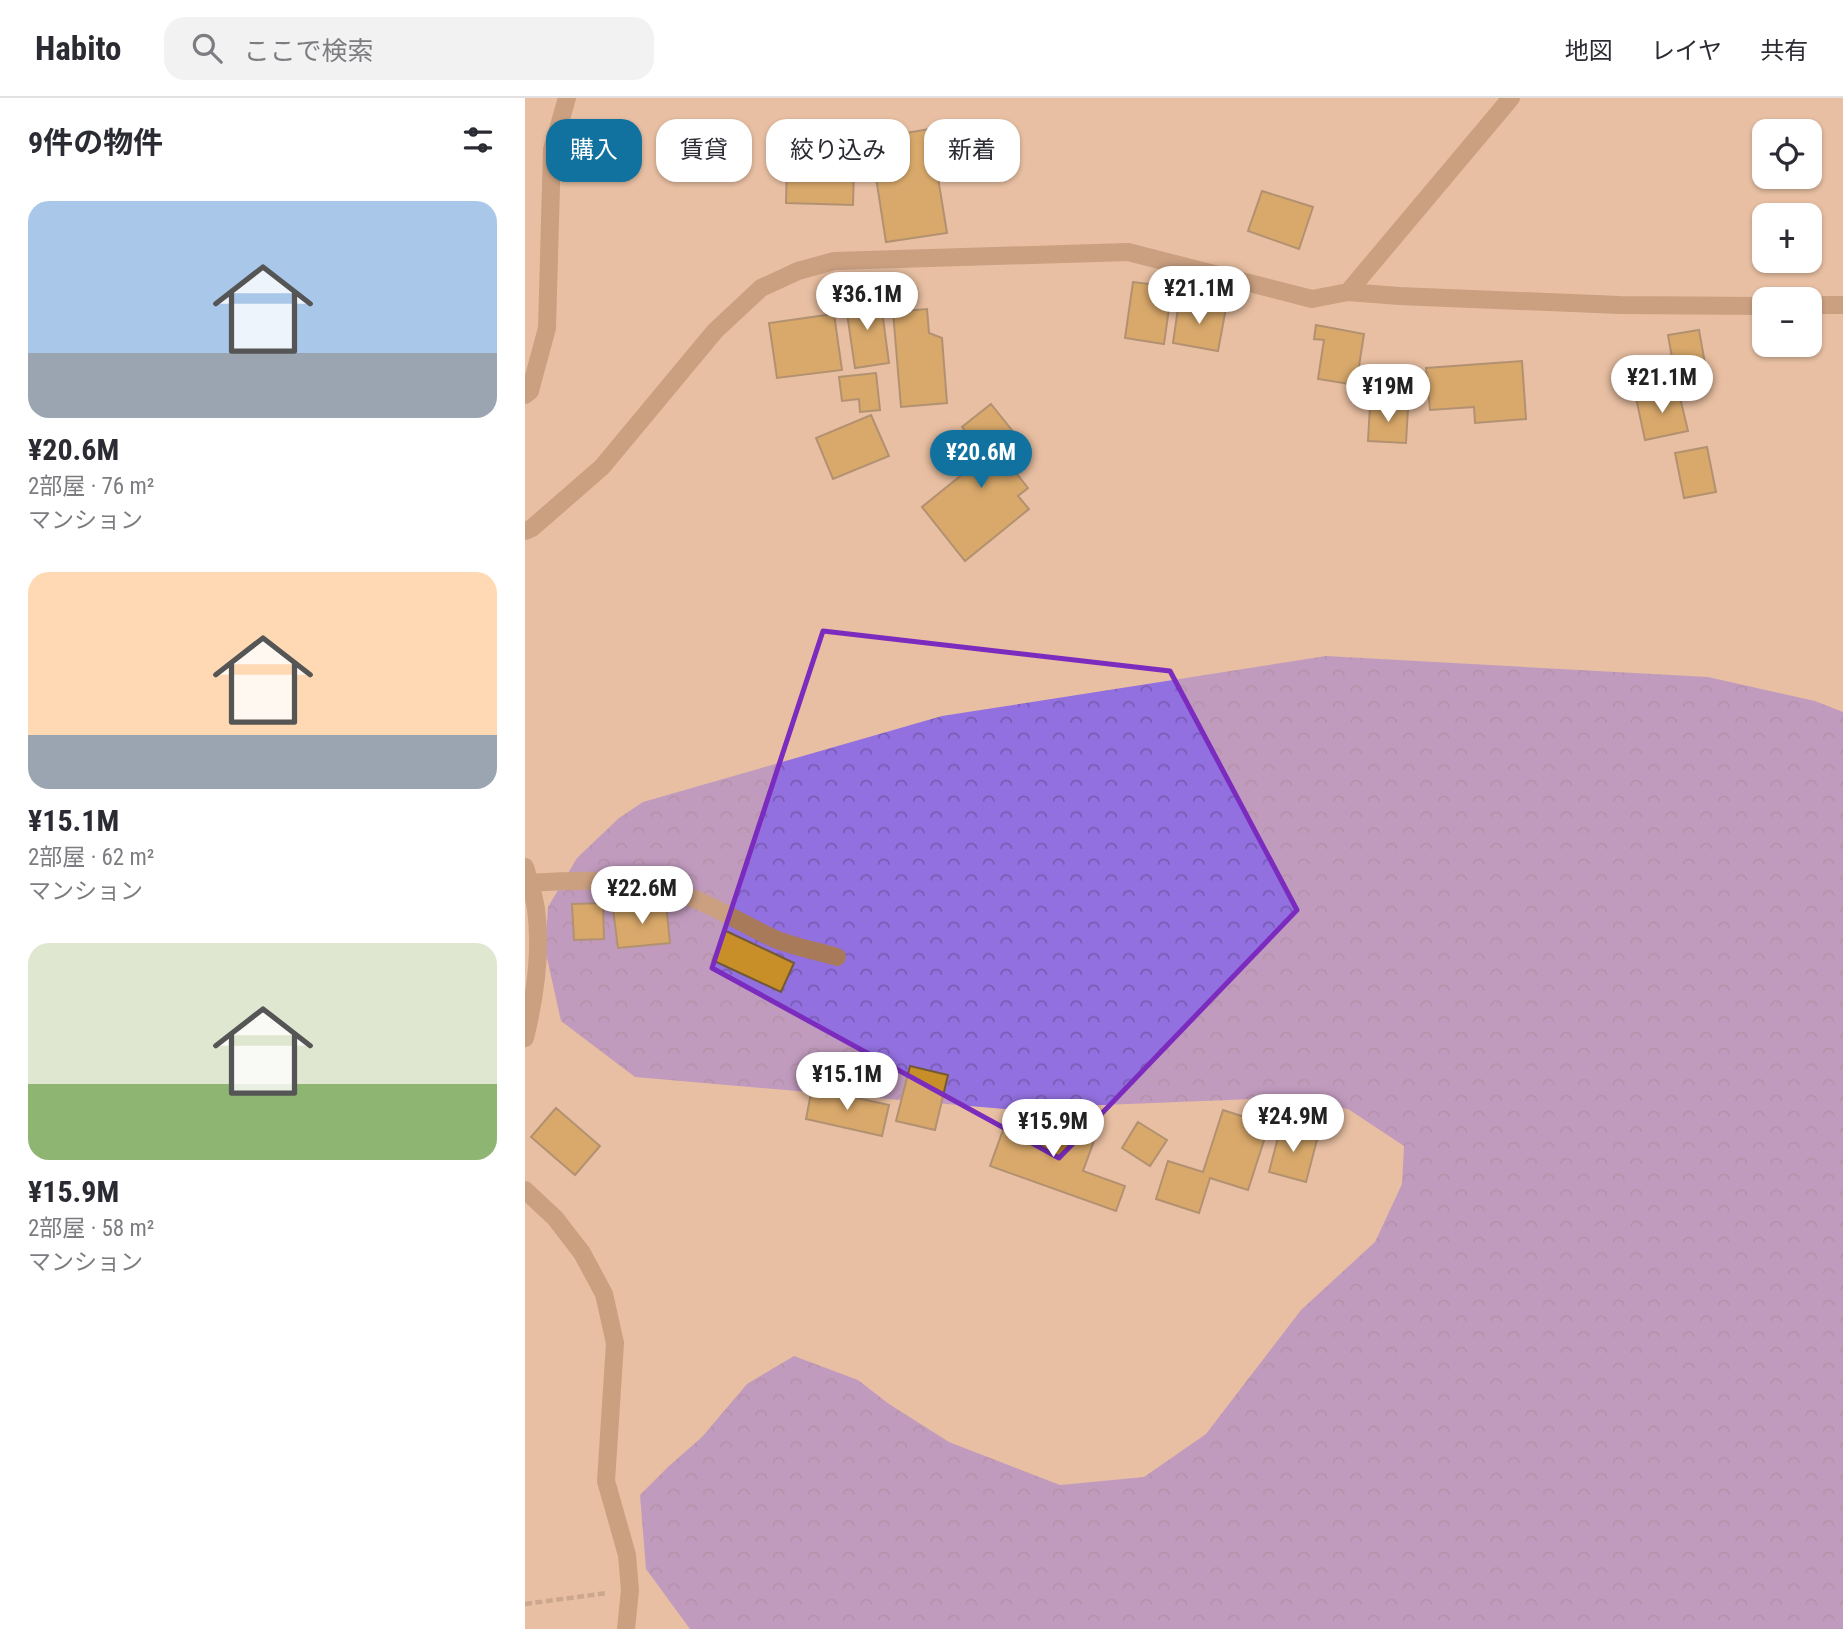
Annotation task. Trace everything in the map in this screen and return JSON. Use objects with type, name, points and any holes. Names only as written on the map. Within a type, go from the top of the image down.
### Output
[{"type":"street","points":[[525,395],[530,391],[547,328],[552,150],[567,98]]},
{"type":"street","points":[[1348,292],[1511,98]]},
{"type":"street","points":[[525,531],[532,528],[602,467],[724,322],[761,288],[798,271],[834,261],[1128,252],[1312,299],[1348,292],[1620,305],[1752,306]]},
{"type":"street","points":[[1822,306],[1843,305]]},
{"type":"street","points":[[525,1038],[534,1003],[537,963],[536,909],[527,875],[633,883],[669,890],[778,940],[837,957]]},
{"type":"street","points":[[525,1189],[555,1218],[582,1253],[604,1294],[615,1343],[606,1481],[627,1555],[630,1590],[626,1629]]},
{"type":"path","points":[[525,1604],[630,1590]]},
{"type":"highlighted area","points":[[823,631],[1170,671],[1297,910],[1059,1158],[712,968]]},
{"type":"green space","points":[[1326,656],[1708,677],[1815,701],[1843,712],[1843,1629],[690,1629],[646,1569],[640,1495],[702,1437],[747,1384],[794,1356],[858,1380],[889,1404],[949,1442],[1060,1485],[1144,1477],[1206,1434],[1301,1310],[1375,1242],[1402,1184],[1404,1146],[1348,1109],[1280,1098],[1004,1109],[635,1077],[561,1021],[545,949],[548,907],[577,858],[619,818],[643,802],[942,716]]},
{"type":"building","points":[[924,130],[924,182],[939,182],[947,233],[886,242],[877,182],[910,182],[910,132]]},
{"type":"building","points":[[787,182],[854,182],[853,205],[786,203]]},
{"type":"building","points":[[1262,191],[1313,207],[1299,249],[1248,231]]},
{"type":"building","points":[[1133,282],[1172,287],[1164,344],[1125,338]]},
{"type":"building","points":[[880,296],[889,363],[855,368],[845,300]]},
{"type":"building","points":[[1179,301],[1226,308],[1218,351],[1173,343]]},
{"type":"building","points":[[927,309],[929,333],[942,338],[947,403],[901,407],[893,312]]},
{"type":"building","points":[[834,314],[842,370],[777,378],[769,323]]},
{"type":"building","points":[[1316,325],[1364,334],[1356,385],[1318,379],[1324,340],[1314,339]]},
{"type":"building","points":[[1699,330],[1708,380],[1677,386],[1668,335]]},
{"type":"building","points":[[1522,361],[1526,419],[1475,423],[1474,407],[1430,410],[1426,368]]},
{"type":"building","points":[[876,373],[880,410],[860,412],[859,399],[842,401],[839,377]]},
{"type":"building","points":[[1678,389],[1688,431],[1645,440],[1636,398]]},
{"type":"building","points":[[991,404],[1019,439],[1001,454],[1028,488],[1018,496],[1029,509],[965,561],[922,507],[985,456],[962,427]]},
{"type":"building","points":[[1370,406],[1408,408],[1406,443],[1368,441]]},
{"type":"building","points":[[871,415],[889,456],[833,479],[816,438]]},
{"type":"building","points":[[1707,447],[1716,492],[1684,498],[1675,453]]},
{"type":"building","points":[[603,903],[604,939],[574,940],[572,904]]},
{"type":"building","points":[[666,904],[670,943],[618,948],[613,909]]},
{"type":"building","points":[[726,931],[794,963],[781,992],[712,960]]},
{"type":"building","points":[[910,1066],[948,1075],[935,1130],[896,1121]]},
{"type":"building","points":[[812,1088],[889,1105],[882,1136],[806,1119]]},
{"type":"building","points":[[556,1108],[600,1146],[575,1175],[531,1137]]},
{"type":"building","points":[[1011,1108],[1095,1138],[1083,1171],[1125,1186],[1116,1211],[990,1166]]},
{"type":"building","points":[[1223,1110],[1269,1125],[1248,1190],[1210,1178],[1199,1213],[1156,1199],[1168,1161],[1203,1172]]},
{"type":"building","points":[[1138,1122],[1167,1140],[1150,1166],[1122,1148]]},
{"type":"building","points":[[1281,1126],[1318,1136],[1306,1182],[1269,1172]]}]
